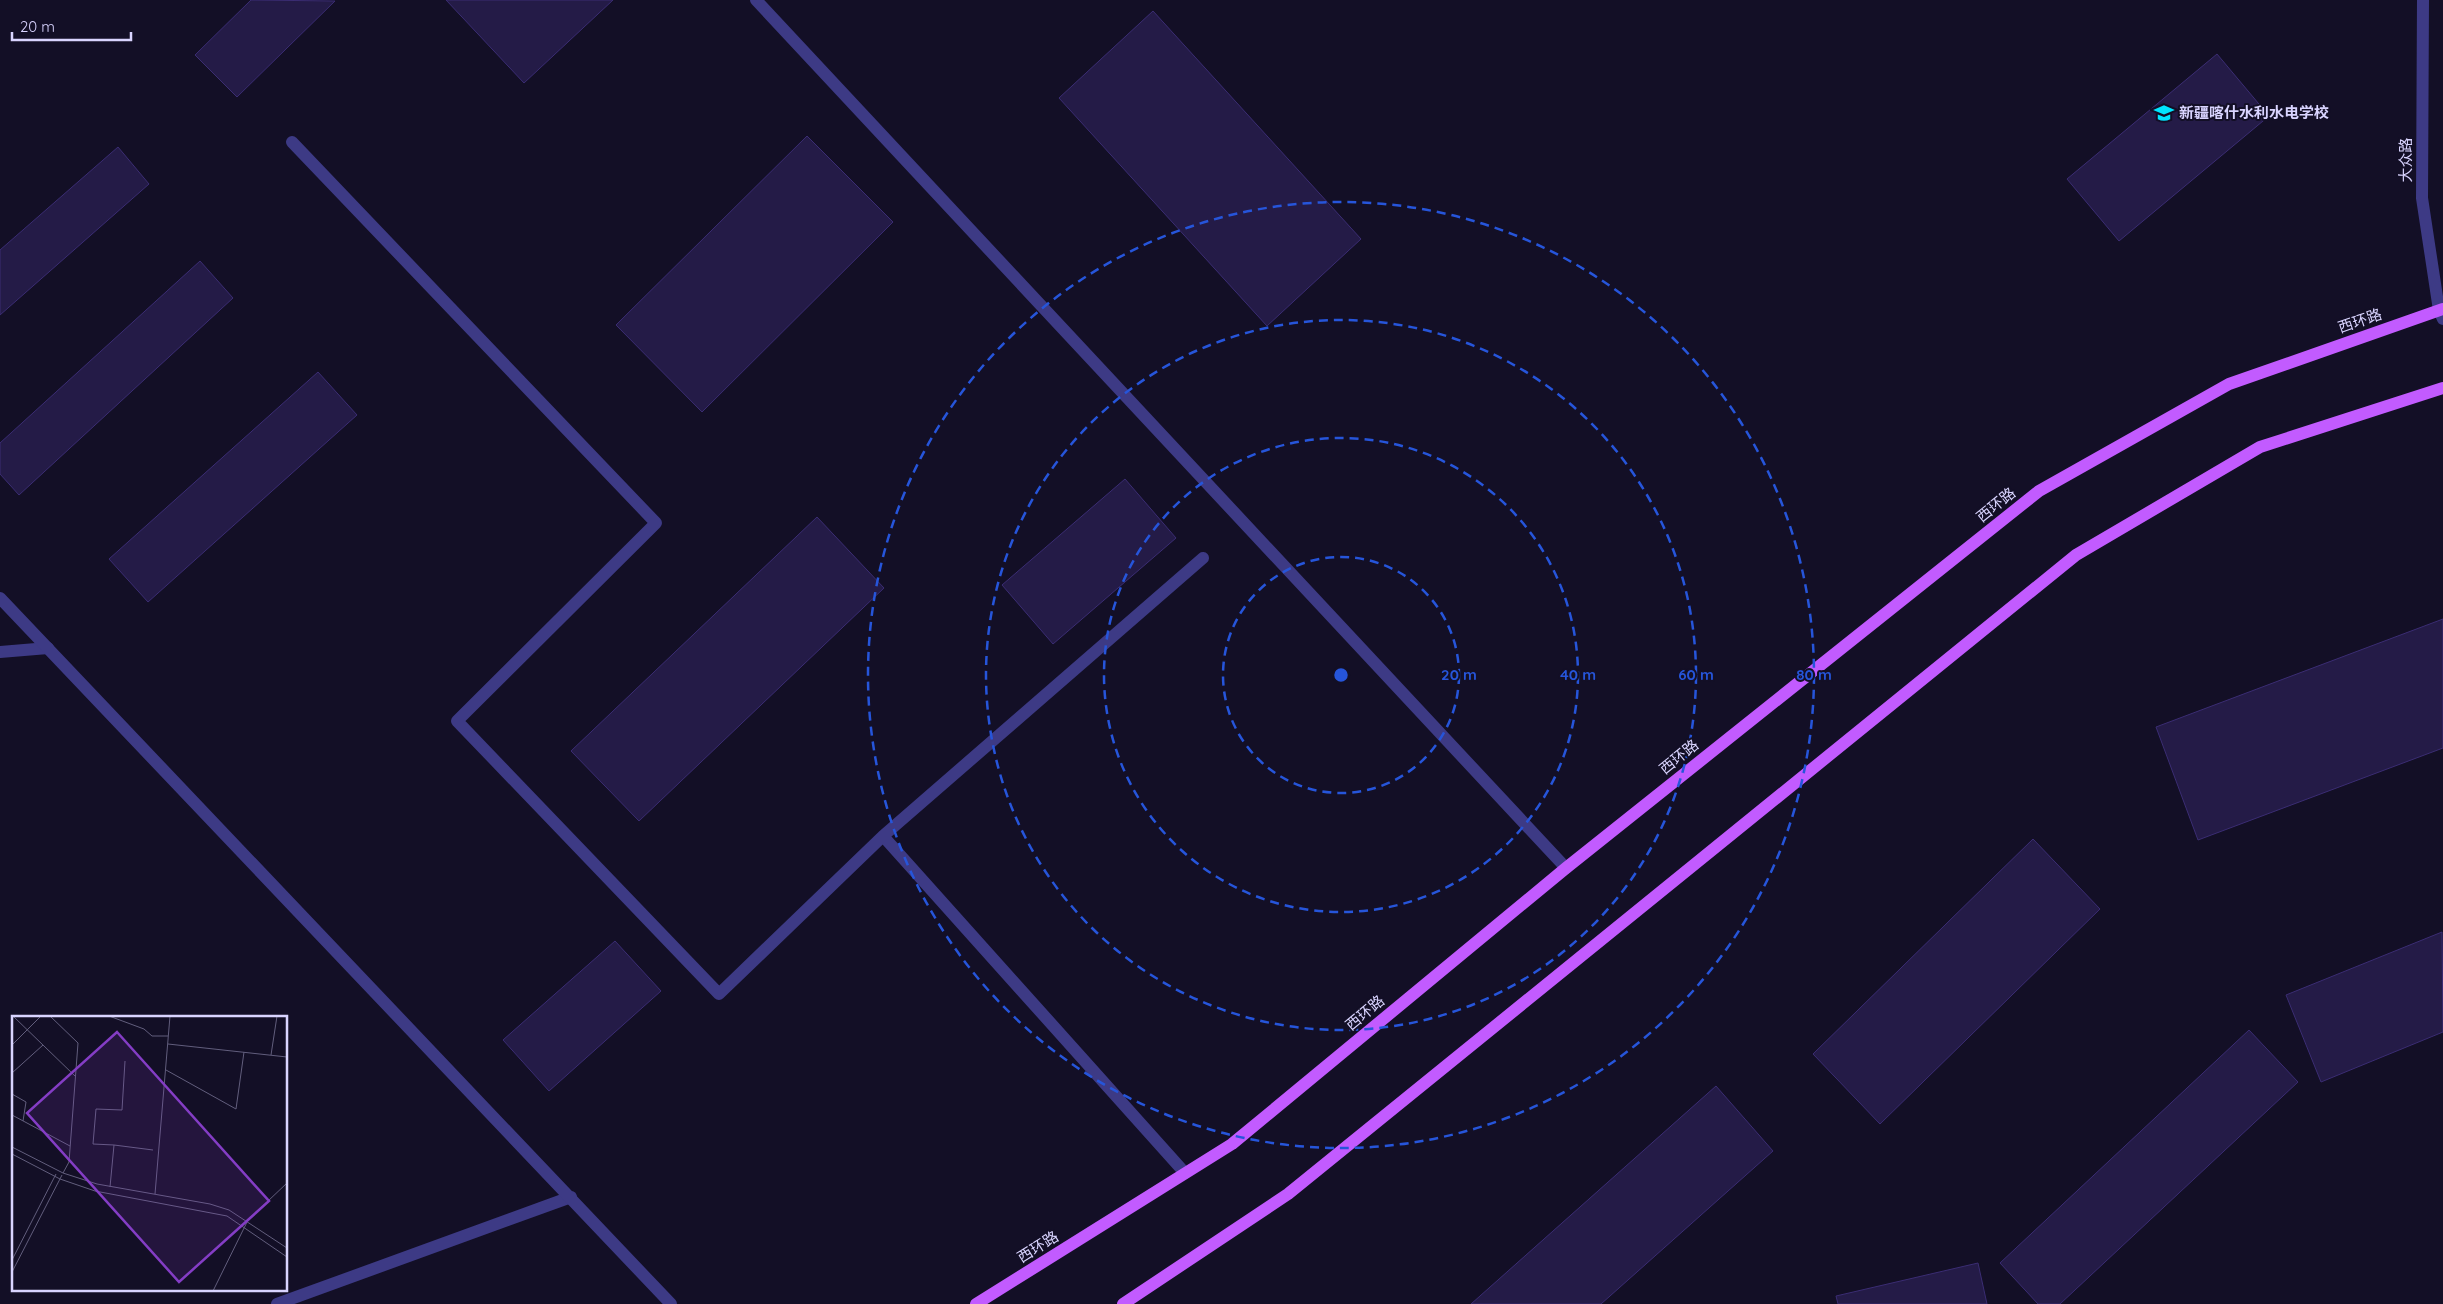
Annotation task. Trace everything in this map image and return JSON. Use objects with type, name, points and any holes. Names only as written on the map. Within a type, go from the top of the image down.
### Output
[{"type":"main road","name":"西环路","points":[[976,1304],[1232,1144],[1566,868],[2039,491],[2230,384],[2442,313]]},
{"type":"main road","points":[[1123,1304],[1288,1194],[2076,555],[2260,447],[2443,388]]},
{"type":"street","points":[[756,0],[1566,868]]},
{"type":"street","name":"大众路","points":[[2423,0],[2422,198],[2442,313]]},
{"type":"street","points":[[292,142],[656,523],[457,721],[719,994],[882,836],[1203,558]]},
{"type":"street","points":[[0,598],[672,1304]]},
{"type":"street","points":[[0,652],[48,648]]},
{"type":"street","points":[[882,836],[1185,1173]]},
{"type":"street","points":[[277,1304],[571,1197]]},
{"type":"building","points":[[251,0],[335,1],[237,97],[195,55]]},
{"type":"building","points":[[446,0],[613,0],[524,83]]},
{"type":"building","points":[[1153,11],[1361,239],[1267,326],[1059,98]]},
{"type":"building","points":[[2217,54],[2269,116],[2119,241],[2067,179]]},
{"type":"building","points":[[807,136],[893,222],[702,412],[616,325]]},
{"type":"building","points":[[118,147],[149,184],[0,315],[0,250]]},
{"type":"building","points":[[200,261],[233,298],[19,495],[0,474],[0,443]]},
{"type":"building","points":[[318,372],[357,415],[148,602],[109,559]]},
{"type":"building","points":[[1125,479],[1176,538],[1053,644],[1002,585]]},
{"type":"building","points":[[817,517],[884,588],[639,821],[571,751]]},
{"type":"building","points":[[2443,619],[2443,748],[2198,840],[2156,727]]},
{"type":"building","points":[[2033,839],[2100,909],[1880,1124],[1813,1054]]},
{"type":"building","points":[[2442,932],[2443,1032],[2321,1082],[2286,995]]},
{"type":"building","points":[[615,941],[661,991],[549,1091],[503,1040]]},
{"type":"building","points":[[2249,1030],[2298,1082],[2060,1304],[2038,1304],[2000,1263]]},
{"type":"building","points":[[1716,1086],[1773,1151],[1601,1304],[1471,1304]]},
{"type":"building","points":[[1978,1263],[1987,1304],[1838,1304],[1836,1296]]},
{"type":"place","name":"新疆喀什水利水电学校","points":[[2164,113]]}]
